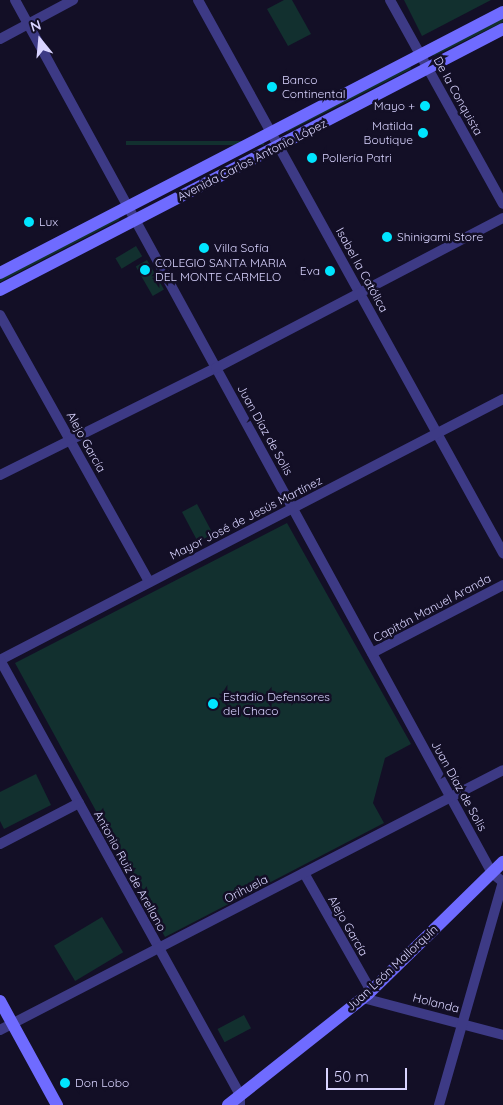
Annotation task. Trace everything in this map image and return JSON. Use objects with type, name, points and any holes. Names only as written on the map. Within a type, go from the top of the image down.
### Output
[{"type":"main road","name":"Avenida Carlos Antonio López","points":[[0,273],[503,12]]},
{"type":"main road","name":"Avenida Carlos Antonio López","points":[[0,290],[503,29]]},
{"type":"main road","name":"Juan León Mallorquín","points":[[228,1105],[240,1100],[367,994],[503,862]]},
{"type":"main road","points":[[0,1002],[57,1105]]},
{"type":"street","name":"Juan Díaz de Solis","points":[[15,0],[492,873]]},
{"type":"street","points":[[0,39],[74,0]]},
{"type":"street","name":"Isabel la Católica","points":[[198,0],[503,553]]},
{"type":"street","name":"De la Conquista","points":[[390,0],[503,204]]},
{"type":"street","points":[[0,475],[70,438],[216,368],[503,218]]},
{"type":"street","name":"Alejo García","points":[[0,315],[150,582]]},
{"type":"street","name":"Mayor José de Jesús Martínez","points":[[0,660],[503,399]]},
{"type":"street","name":"Capitán Manuel Aranda","points":[[372,653],[503,585]]},
{"type":"street","name":"Antonio Ruiz de Arellano","points":[[0,660],[240,1100]]},
{"type":"street","name":"Orihuela","points":[[0,1030],[503,770]]},
{"type":"street","points":[[0,844],[79,803]]},
{"type":"street","name":"Alejo García","points":[[304,873],[367,994]]},
{"type":"street","points":[[439,1105],[503,882],[492,873]]},
{"type":"street","name":"Holanda","points":[[367,994],[503,1035]]},
{"type":"street","points":[[220,1105],[240,1100]]},
{"type":"green space","points":[[284,0],[292,0],[311,34],[288,46],[267,9]]},
{"type":"green space","points":[[404,0],[491,0],[422,36]]},
{"type":"green space","points":[[503,17],[503,22],[433,55]]},
{"type":"green space","points":[[410,66],[411,69],[287,132],[286,130]]},
{"type":"green space","points":[[126,141],[264,141],[264,145],[126,145]]},
{"type":"green space","points":[[120,217],[119,220],[0,282],[0,277]]},
{"type":"green space","points":[[136,246],[142,256],[122,269],[115,258]]},
{"type":"green space","points":[[147,260],[164,289],[153,296],[136,266]]},
{"type":"green space","points":[[197,504],[213,534],[198,542],[182,512]]},
{"type":"green space","name":"Estadio Defensores del Chaco","points":[[287,523],[411,744],[385,758],[373,803],[384,823],[165,937],[15,663]]},
{"type":"green space","points":[[36,774],[51,805],[4,829],[0,821],[0,792]]},
{"type":"green space","points":[[102,917],[123,952],[75,981],[54,946]]},
{"type":"green space","points":[[244,1015],[251,1028],[225,1042],[218,1029]]},
{"type":"place","name":"Banco Continental","points":[[272,87]]},
{"type":"place","name":"Mayo +","points":[[425,106]]},
{"type":"place","name":"Matilda Boutique","points":[[423,133]]},
{"type":"place","name":"Pollería Patri","points":[[312,158]]},
{"type":"place","name":"Lux","points":[[29,222]]},
{"type":"place","name":"Shinigami Store","points":[[387,237]]},
{"type":"place","name":"Villa Sofía","points":[[204,248]]},
{"type":"place","name":"COLEGIO SANTA MARIA DEL MONTE CARMELO","points":[[145,270]]},
{"type":"place","name":"Eva","points":[[330,271]]},
{"type":"place","name":"Estadio Defensores del Chaco","points":[[213,704]]},
{"type":"place","name":"Don Lobo","points":[[65,1083]]}]
